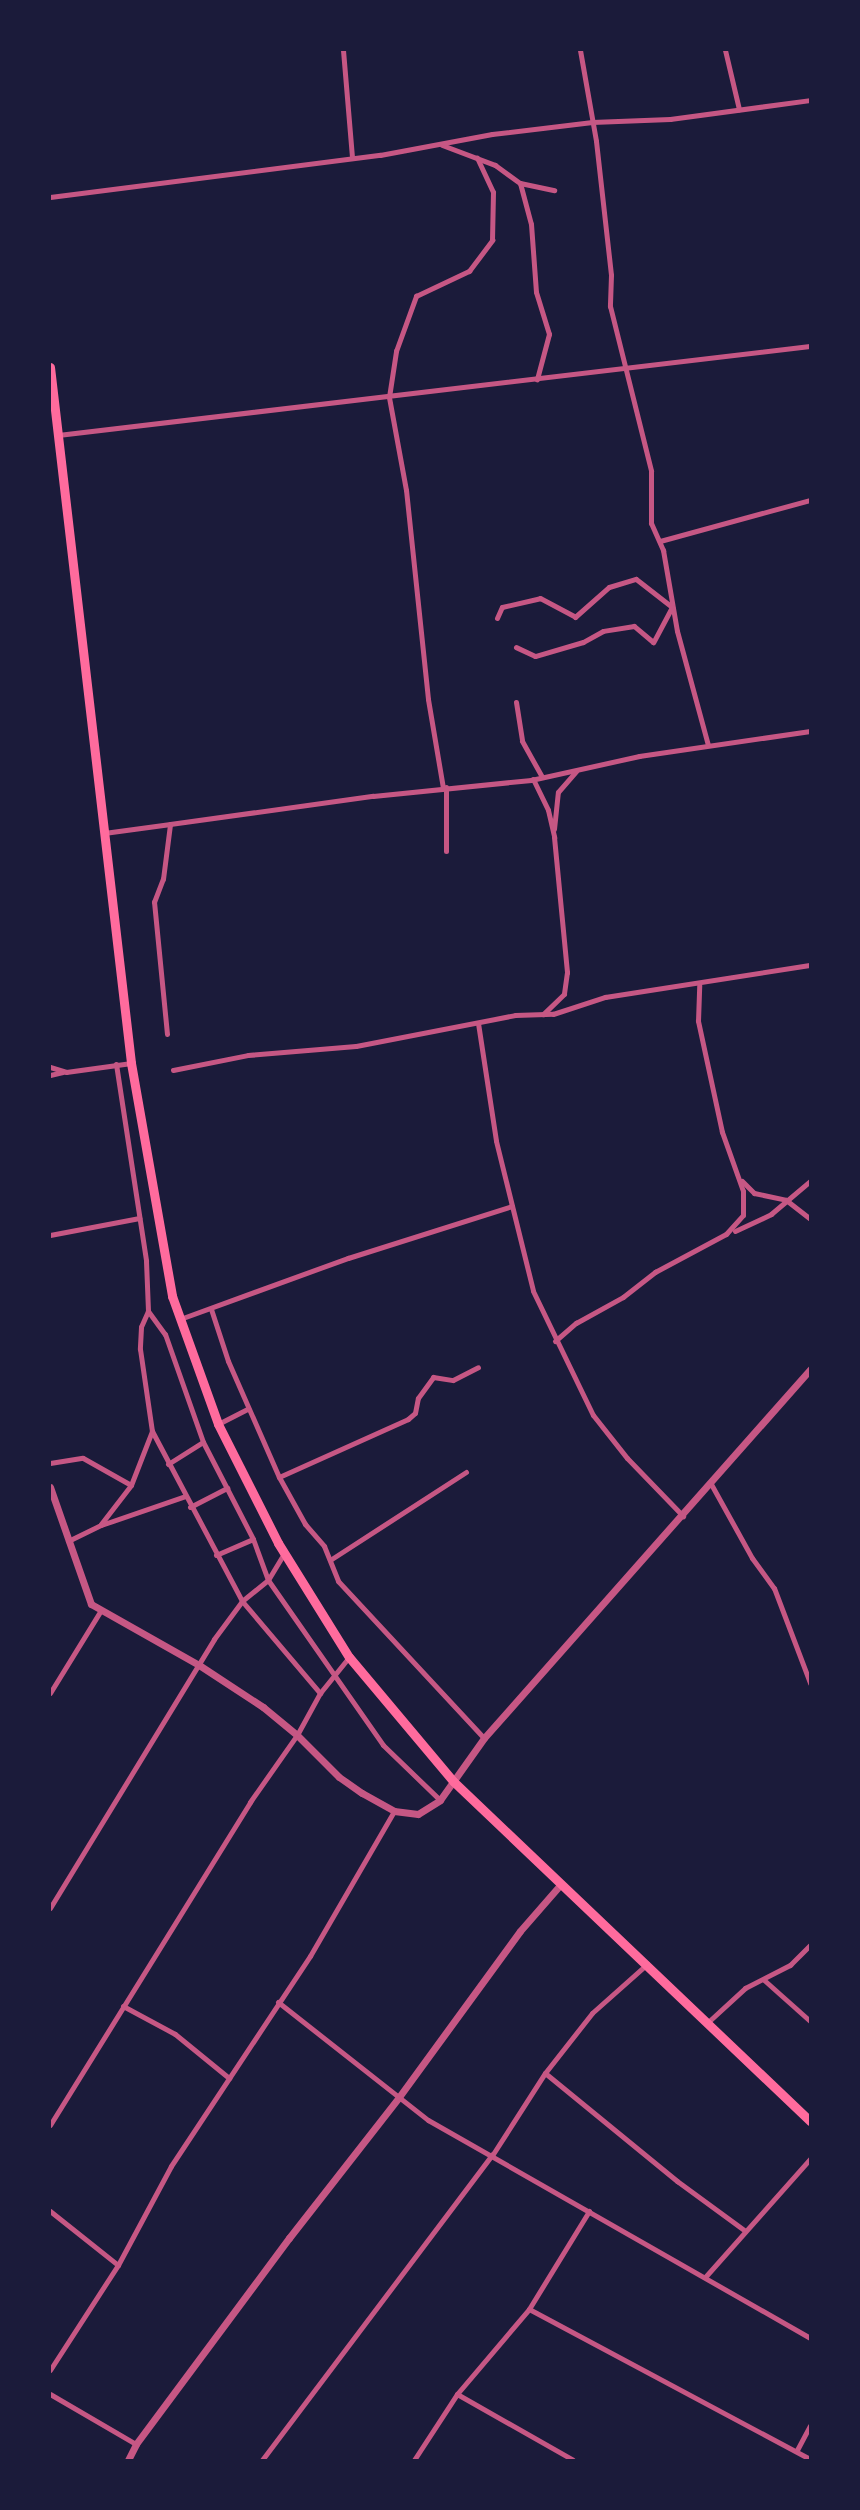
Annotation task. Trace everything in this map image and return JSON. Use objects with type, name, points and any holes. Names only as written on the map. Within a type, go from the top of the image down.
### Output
[{"type":"highway","points":[[50,367],[131,1063],[162,1255],[180,1319],[218,1424],[284,1553],[349,1657],[454,1782],[810,2121]]},
{"type":"street","points":[[343,50],[352,157]]},
{"type":"street","points":[[580,50],[592,122],[611,275],[609,300],[651,471],[651,523],[660,541],[672,607],[708,745]]},
{"type":"street","points":[[724,50],[739,109]]},
{"type":"street","points":[[50,197],[592,122],[670,119],[810,100]]},
{"type":"street","points":[[437,144],[499,167],[520,183],[554,190]]},
{"type":"street","points":[[446,851],[445,787],[428,699],[406,490],[389,397],[395,358],[416,296],[469,271],[492,237],[493,192],[477,157]]},
{"type":"street","points":[[520,183],[531,224],[536,292],[549,334],[537,379]]},
{"type":"street","points":[[58,435],[810,346]]},
{"type":"street","points":[[660,541],[810,500]]},
{"type":"street","points":[[497,618],[502,607],[540,598],[575,617],[609,587],[636,579],[672,607]]},
{"type":"street","points":[[516,647],[535,656],[583,642],[603,631],[634,626],[653,642],[672,607]]},
{"type":"street","points":[[516,702],[522,741],[542,777]]},
{"type":"street","points":[[104,832],[445,787],[533,779],[708,745],[810,731]]},
{"type":"street","points":[[554,837],[558,792],[577,770]]},
{"type":"street","points":[[533,779],[545,803],[554,837],[567,972],[564,994],[543,1014]]},
{"type":"street","points":[[167,1034],[154,902],[164,879],[170,824]]},
{"type":"street","points":[[173,1070],[248,1055],[356,1046],[478,1023],[543,1014],[605,997],[699,985],[810,965]]},
{"type":"street","points":[[699,985],[696,1006],[706,1064],[722,1132],[744,1198],[743,1215],[726,1234]]},
{"type":"street","points":[[478,1023],[494,1131],[533,1291],[555,1341],[593,1415],[627,1458],[683,1516]]},
{"type":"street","points":[[50,1075],[131,1063]]},
{"type":"street","points":[[116,1064],[140,1218],[148,1311],[174,1353],[203,1442],[253,1539],[268,1580],[336,1673],[383,1745],[440,1800]]},
{"type":"street","points":[[50,1067],[66,1072]]},
{"type":"street","points":[[737,1175],[754,1193],[786,1200],[810,1219]]},
{"type":"street","points":[[555,1341],[576,1323],[623,1297],[655,1272],[726,1234],[771,1214],[810,1181]]},
{"type":"street","points":[[180,1319],[348,1258],[512,1206]]},
{"type":"street","points":[[50,1234],[140,1218]]},
{"type":"street","points":[[50,1230],[57,1231]]},
{"type":"street","points":[[211,1309],[248,1409],[279,1477],[330,1560],[338,1581],[351,1598],[484,1738]]},
{"type":"street","points":[[148,1311],[141,1327],[140,1348],[152,1431],[190,1507],[242,1601],[320,1693]]},
{"type":"street","points":[[279,1477],[408,1419],[416,1413],[418,1398],[433,1377],[453,1380],[478,1367]]},
{"type":"street","points":[[50,1487],[84,1592],[101,1610],[199,1665],[297,1735],[339,1777],[394,1810],[418,1814],[440,1800],[484,1738],[810,1370]]},
{"type":"street","points":[[218,1424],[248,1409]]},
{"type":"street","points":[[101,1525],[131,1485],[152,1431]]},
{"type":"street","points":[[168,1464],[203,1442]]},
{"type":"street","points":[[50,1463],[83,1458],[131,1485]]},
{"type":"street","points":[[330,1560],[466,1472]]},
{"type":"street","points":[[711,1484],[737,1534],[774,1588],[809,1670],[810,1683]]},
{"type":"street","points":[[190,1507],[226,1488]]},
{"type":"street","points":[[68,1541],[101,1525],[185,1496]]},
{"type":"street","points":[[216,1555],[253,1539]]},
{"type":"street","points":[[50,1908],[199,1665],[242,1601],[268,1580],[284,1553]]},
{"type":"street","points":[[50,1693],[101,1610]]},
{"type":"street","points":[[50,2125],[250,1802],[297,1735],[320,1693],[349,1657]]},
{"type":"street","points":[[50,2370],[118,2265],[171,2166],[278,2002],[394,1810]]},
{"type":"street","points":[[128,2460],[136,2444],[399,2097],[520,1931],[561,1884]]},
{"type":"street","points":[[707,2023],[745,1988],[790,1965],[810,1946]]},
{"type":"street","points":[[262,2460],[493,2154],[545,2073],[592,2013],[647,1964]]},
{"type":"street","points":[[764,1980],[810,2022]]},
{"type":"street","points":[[278,2002],[428,2120],[493,2154],[810,2338]]},
{"type":"street","points":[[123,2006],[175,2034],[229,2078]]},
{"type":"street","points":[[545,2073],[677,2181],[744,2230]]},
{"type":"street","points":[[706,2276],[744,2230],[810,2159]]},
{"type":"street","points":[[50,2211],[118,2265]]},
{"type":"street","points":[[414,2460],[457,2394],[529,2309],[589,2211]]},
{"type":"street","points":[[529,2309],[797,2450],[810,2459]]},
{"type":"street","points":[[50,2394],[136,2444]]},
{"type":"street","points":[[457,2394],[573,2460]]},
{"type":"street","points":[[797,2450],[810,2426]]}]
